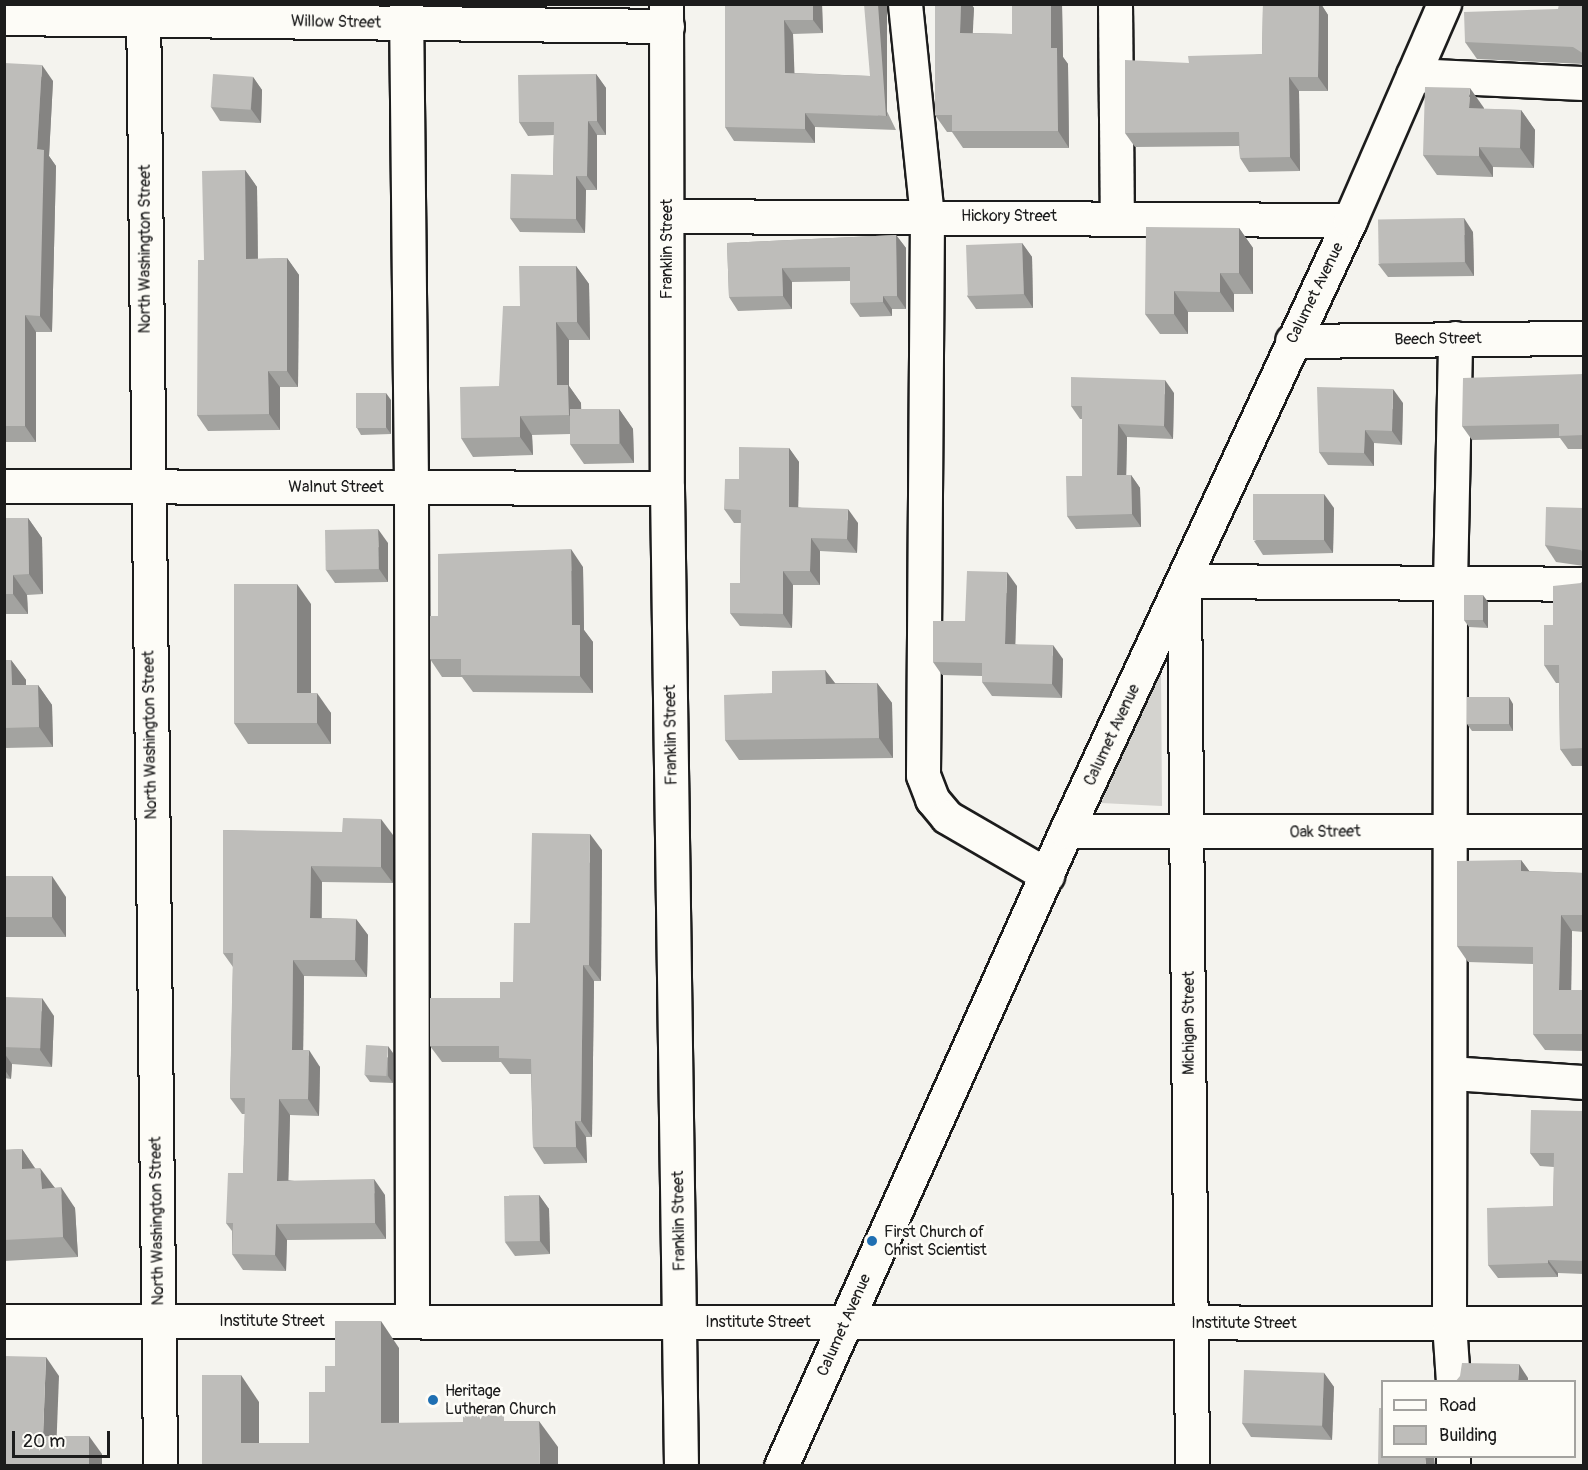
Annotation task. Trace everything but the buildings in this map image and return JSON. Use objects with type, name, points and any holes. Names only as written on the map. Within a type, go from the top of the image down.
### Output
[{"type":"street","points":[[905,4],[927,216],[923,775],[932,799],[947,817],[1047,875]]},
{"type":"street","points":[[1115,4],[1117,216]]},
{"type":"street","name":"Calumet Avenue","points":[[781,1466],[1066,831],[1185,581],[1292,341],[1350,220],[1444,4]]},
{"type":"street","name":"Willow Street","points":[[4,18],[143,12],[666,15]]},
{"type":"street","name":"North Washington Street","points":[[143,12],[160,1466]]},
{"type":"street","points":[[406,14],[411,487],[412,1322]]},
{"type":"street","name":"Franklin Street","points":[[666,15],[667,488],[681,1466]]},
{"type":"street","points":[[1413,75],[1584,83]]},
{"type":"street","name":"Hickory Street","points":[[667,216],[1117,216],[1350,220]]},
{"type":"street","points":[[1452,1380],[1449,1323],[1452,831],[1450,584],[1455,338]]},
{"type":"street","name":"Beech Street","points":[[1292,341],[1584,338]]},
{"type":"street","name":"Walnut Street","points":[[4,486],[667,488]]},
{"type":"street","points":[[1185,581],[1584,584]]},
{"type":"street","name":"Michigan Street","points":[[1185,581],[1192,1466]]},
{"type":"street","name":"Oak Street","points":[[1066,831],[1187,833],[1584,831]]},
{"type":"street","points":[[1451,1072],[1584,1082]]},
{"type":"street","name":"Institute Street","points":[[4,1321],[1584,1323]]},
{"type":"shaded area","points":[[1161,671],[1162,806],[1101,803]]},
{"type":"place","name":"First Church of Christ Scientist","points":[[872,1241]]},
{"type":"place","name":"Heritage Lutheran Church","points":[[433,1400]]}]
